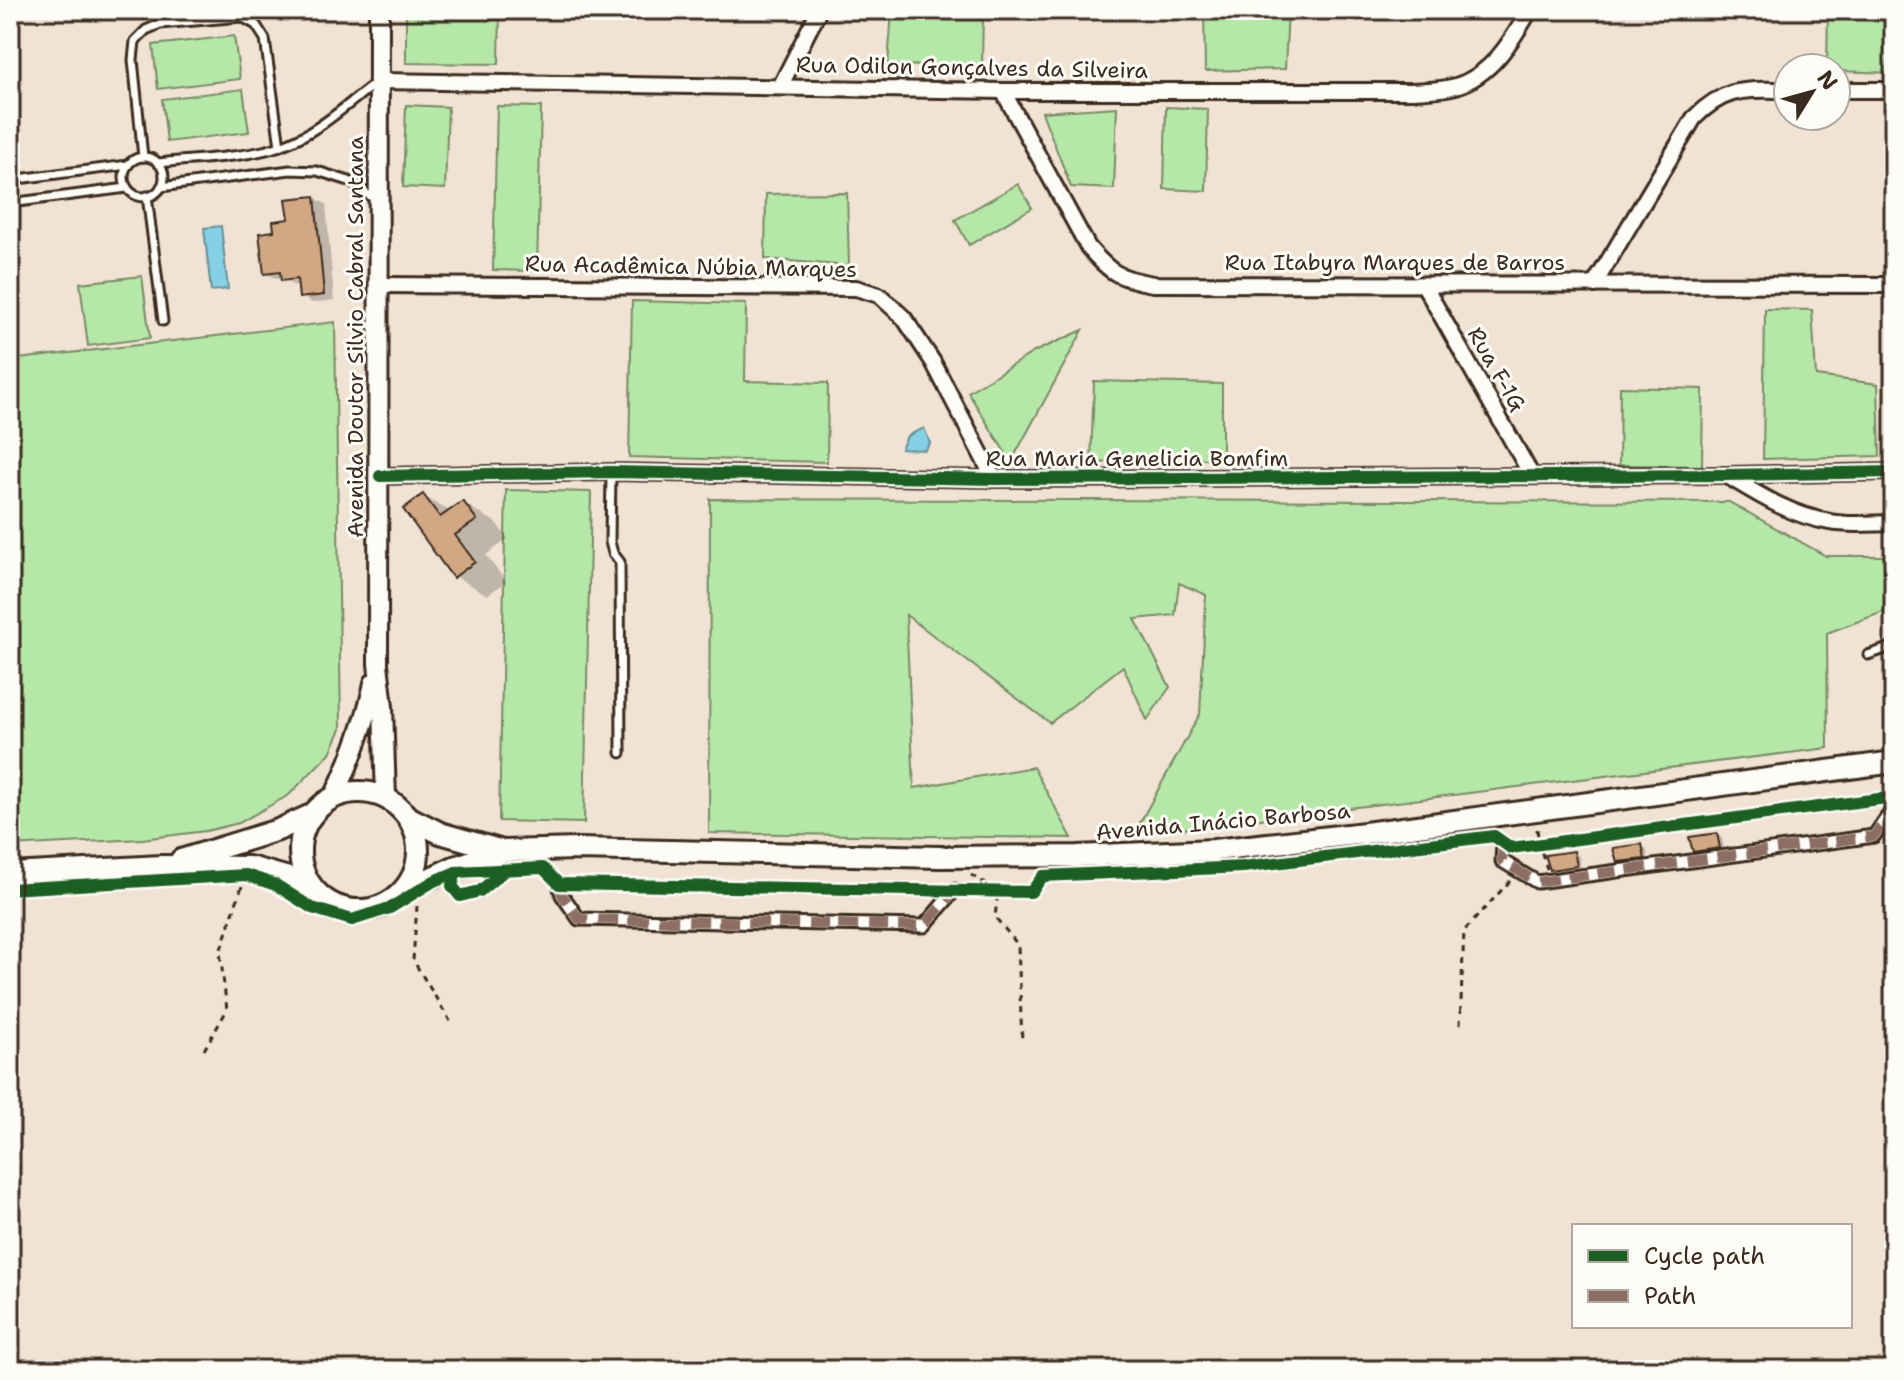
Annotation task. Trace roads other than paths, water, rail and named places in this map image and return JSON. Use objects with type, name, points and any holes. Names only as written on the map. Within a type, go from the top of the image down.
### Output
[{"type":"main road","name":"Avenida Inácio Barbosa","points":[[411,897],[454,867],[503,851],[578,849],[940,857],[1077,856],[1214,850],[1365,833],[1894,762]]},
{"type":"main road","points":[[360,792],[386,798],[399,806],[415,831],[419,847],[411,897],[364,911],[333,905],[320,896],[303,870],[300,856],[305,827],[322,804],[334,797],[360,792]]},
{"type":"main road","points":[[162,866],[278,830],[313,814]]},
{"type":"main road","name":"Avenida Inácio Barbosa","points":[[408,817],[440,833],[503,851]]},
{"type":"main road","points":[[10,874],[162,866],[249,867],[310,884]]},
{"type":"street","name":"Avenida Doutor Silvio Cabral Santana","points":[[379,10],[378,664],[383,707],[386,798]]},
{"type":"street","points":[[780,87],[819,10]]},
{"type":"street","name":"Rua Odilon Gonçalves da Silveira","points":[[379,81],[1003,91],[1412,91],[1456,86],[1490,67],[1530,10]]},
{"type":"street","points":[[1594,285],[1694,118],[1710,102],[1730,93],[1772,90]]},
{"type":"street","points":[[1852,90],[1894,90]]},
{"type":"street","name":"Rua Itabyra Marques de Barros","points":[[1003,91],[1088,247],[1104,266],[1126,279],[1153,284],[1894,285]]},
{"type":"street","name":"Rua Acadêmica Núbia Marques","points":[[380,285],[856,288],[879,295],[904,318],[933,362],[994,479]]},
{"type":"street","name":"Rua F-1G","points":[[1424,285],[1532,476]]},
{"type":"street","name":"Rua Maria Genelicia Bomfim","points":[[380,476],[611,472],[994,479],[1894,472]]},
{"type":"street","points":[[1726,475],[1768,501],[1796,513],[1831,523],[1894,523]]},
{"type":"street","name":"Avenida Doutor Silvio Cabral Santana","points":[[334,797],[353,756],[369,709],[378,664]]},
{"type":"street","points":[[1503,843],[1502,861],[1537,882],[1874,836],[1894,807]]},
{"type":"street","points":[[559,884],[562,895],[579,919],[924,926],[955,890]]},
{"type":"lane","points":[[143,157],[133,60],[135,41],[146,30],[160,24],[215,19],[242,17],[256,25],[265,39],[280,146]]},
{"type":"lane","points":[[158,163],[252,153],[280,146],[321,126],[379,81]]},
{"type":"lane","points":[[10,180],[128,165],[137,158],[148,157],[158,163],[164,175],[161,187],[147,196],[136,195],[127,188],[124,176],[128,165]]},
{"type":"lane","points":[[161,187],[290,170],[317,171],[349,181],[378,202]]},
{"type":"lane","points":[[10,203],[127,188]]},
{"type":"lane","points":[[147,196],[163,321]]},
{"type":"lane","points":[[611,472],[610,542],[620,562],[621,753]]},
{"type":"lane","points":[[1868,655],[1894,646]]},
{"type":"water","points":[[221,226],[228,289],[211,291],[204,228]]},
{"type":"water","points":[[924,428],[930,443],[925,450],[901,449],[907,436]]}]
